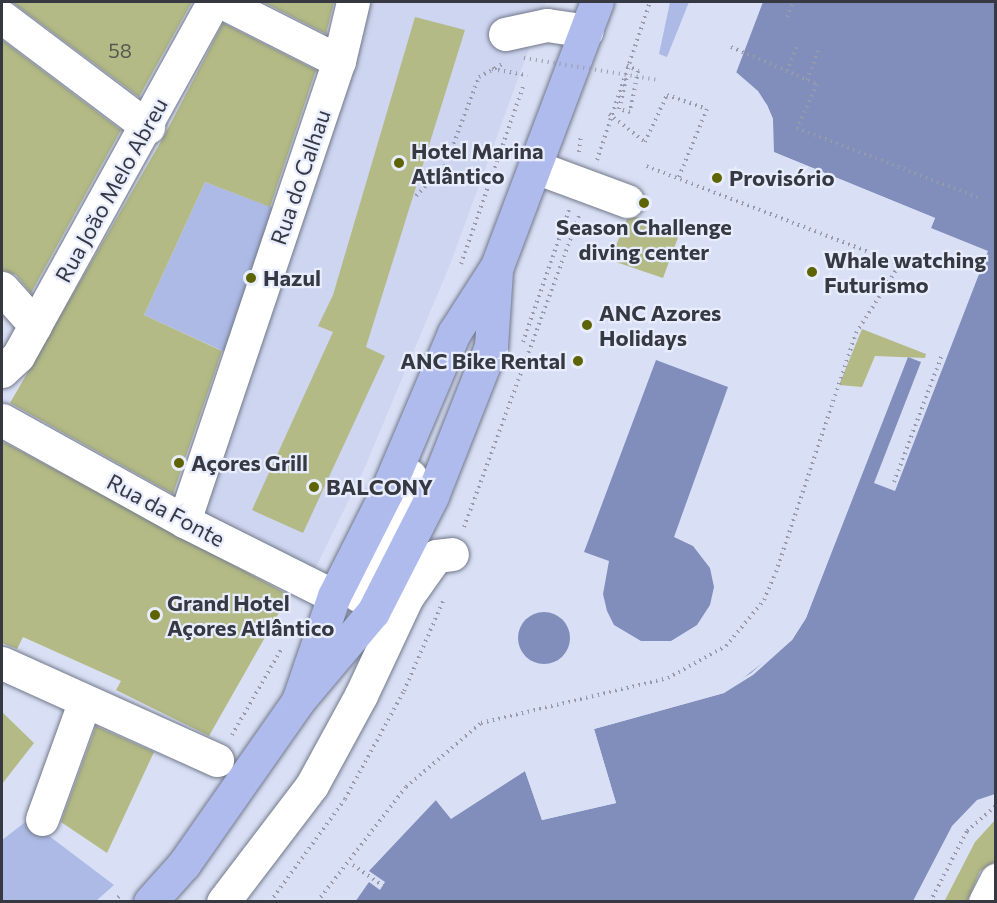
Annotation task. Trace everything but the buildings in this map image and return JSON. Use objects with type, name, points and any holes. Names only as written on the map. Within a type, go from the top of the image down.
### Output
[{"type":"main road","points":[[150,902],[184,864],[298,701],[355,601],[386,493],[454,333],[496,266],[537,168],[592,16]]},
{"type":"main road","points":[[298,701],[355,601],[432,495],[491,346],[496,266]]},
{"type":"street","name":"Rua João Melo Abreu","points":[[2,388],[10,364],[35,326],[148,127],[213,2]]},
{"type":"street","points":[[222,2],[339,61]]},
{"type":"street","name":"Rua do Calhau","points":[[184,521],[339,61],[353,2]]},
{"type":"street","points":[[512,54],[547,25],[592,16]]},
{"type":"street","points":[[2,17],[148,127]]},
{"type":"street","points":[[537,168],[627,201]]},
{"type":"street","points":[[2,288],[35,326]]},
{"type":"street","name":"Rua da Fonte","points":[[2,420],[184,521],[355,601]]},
{"type":"street","points":[[326,791],[440,561],[432,495]]},
{"type":"street","points":[[223,902],[312,785],[362,695],[407,597],[440,561]]},
{"type":"street","points":[[2,663],[92,706],[217,760]]},
{"type":"street","points":[[42,819],[92,706]]},
{"type":"street","points":[[985,902],[996,880]]},
{"type":"path","points":[[522,346],[650,2]]},
{"type":"path","points":[[787,17],[793,2]]},
{"type":"path","points":[[731,47],[816,84],[797,128],[977,197]]},
{"type":"path","points":[[788,71],[796,47]]},
{"type":"path","points":[[807,80],[818,51]]},
{"type":"path","points":[[416,196],[445,166],[479,77],[488,68],[512,54],[658,80]]},
{"type":"path","points":[[593,83],[600,60]]},
{"type":"path","points":[[627,65],[638,71],[630,112],[619,109],[628,74]]},
{"type":"path","points":[[488,68],[527,75]]},
{"type":"path","points":[[505,143],[524,84]]},
{"type":"path","points":[[609,114],[645,142],[667,95],[707,109],[678,179]]},
{"type":"path","points":[[440,561],[478,496],[582,184],[582,127]]},
{"type":"path","points":[[317,902],[406,787],[481,723],[668,678],[726,646],[764,600],[856,333],[900,264],[643,165]]},
{"type":"path","points":[[894,482],[942,355]]},
{"type":"path","points":[[930,902],[967,831],[996,806]]},
{"type":"path","points":[[353,865],[382,886]]},
{"type":"shaded area","points":[[360,2],[546,2],[451,262],[365,467],[312,575],[193,513]]},
{"type":"shaded area","points":[[670,2],[689,2],[667,57],[659,54]]},
{"type":"shaded area","points":[[763,2],[995,2],[995,794],[977,800],[952,826],[913,901],[355,902],[369,882],[380,890],[385,882],[369,871],[436,800],[451,818],[525,771],[542,820],[616,803],[594,729],[724,693],[792,640],[806,618],[908,357],[921,362],[874,483],[895,491],[988,251],[931,228],[935,218],[773,152],[773,119],[767,105],[736,73]]},
{"type":"shaded area","points":[[205,182],[274,208],[225,352],[144,315]]},
{"type":"shaded area","points":[[656,360],[728,387],[674,537],[693,546],[710,568],[714,587],[710,605],[697,625],[671,641],[641,641],[614,625],[607,611],[603,594],[609,561],[584,552]]},
{"type":"shaded area","points":[[544,612],[554,614],[562,620],[568,628],[570,638],[568,648],[562,656],[554,662],[544,664],[534,662],[526,656],[520,648],[518,638],[520,628],[526,620],[534,614]]},
{"type":"shaded area","points":[[28,820],[114,885],[96,901],[2,901],[2,840]]},
{"type":"pier","points":[[760,2],[736,72],[758,91],[767,105],[773,119],[774,152],[935,218],[931,228],[932,220],[771,154],[770,120],[764,107],[733,73]]},
{"type":"pier","points":[[906,356],[806,618],[792,640],[753,675],[724,693],[594,729],[616,803],[542,820],[525,771],[451,819],[434,798],[452,815],[525,768],[544,816],[612,801],[592,727],[723,690],[751,673],[790,638],[804,617]]},
{"type":"place","name":"Hotel Marina Atlântico","points":[[399,163]]},
{"type":"place","name":"Provisório","points":[[717,178]]},
{"type":"place","name":"Season Challenge diving center","points":[[644,203]]},
{"type":"place","name":"Whale watching Futurismo","points":[[812,272]]},
{"type":"place","name":"Hazul","points":[[251,278]]},
{"type":"place","name":"ANC Azores Holidays","points":[[587,325]]},
{"type":"place","name":"ANC Bike Rental","points":[[578,361]]},
{"type":"place","name":"Açores Grill","points":[[179,463]]},
{"type":"place","name":"BALCONY","points":[[314,487]]},
{"type":"place","name":"Grand Hotel Açores Atlântico","points":[[155,615]]}]
